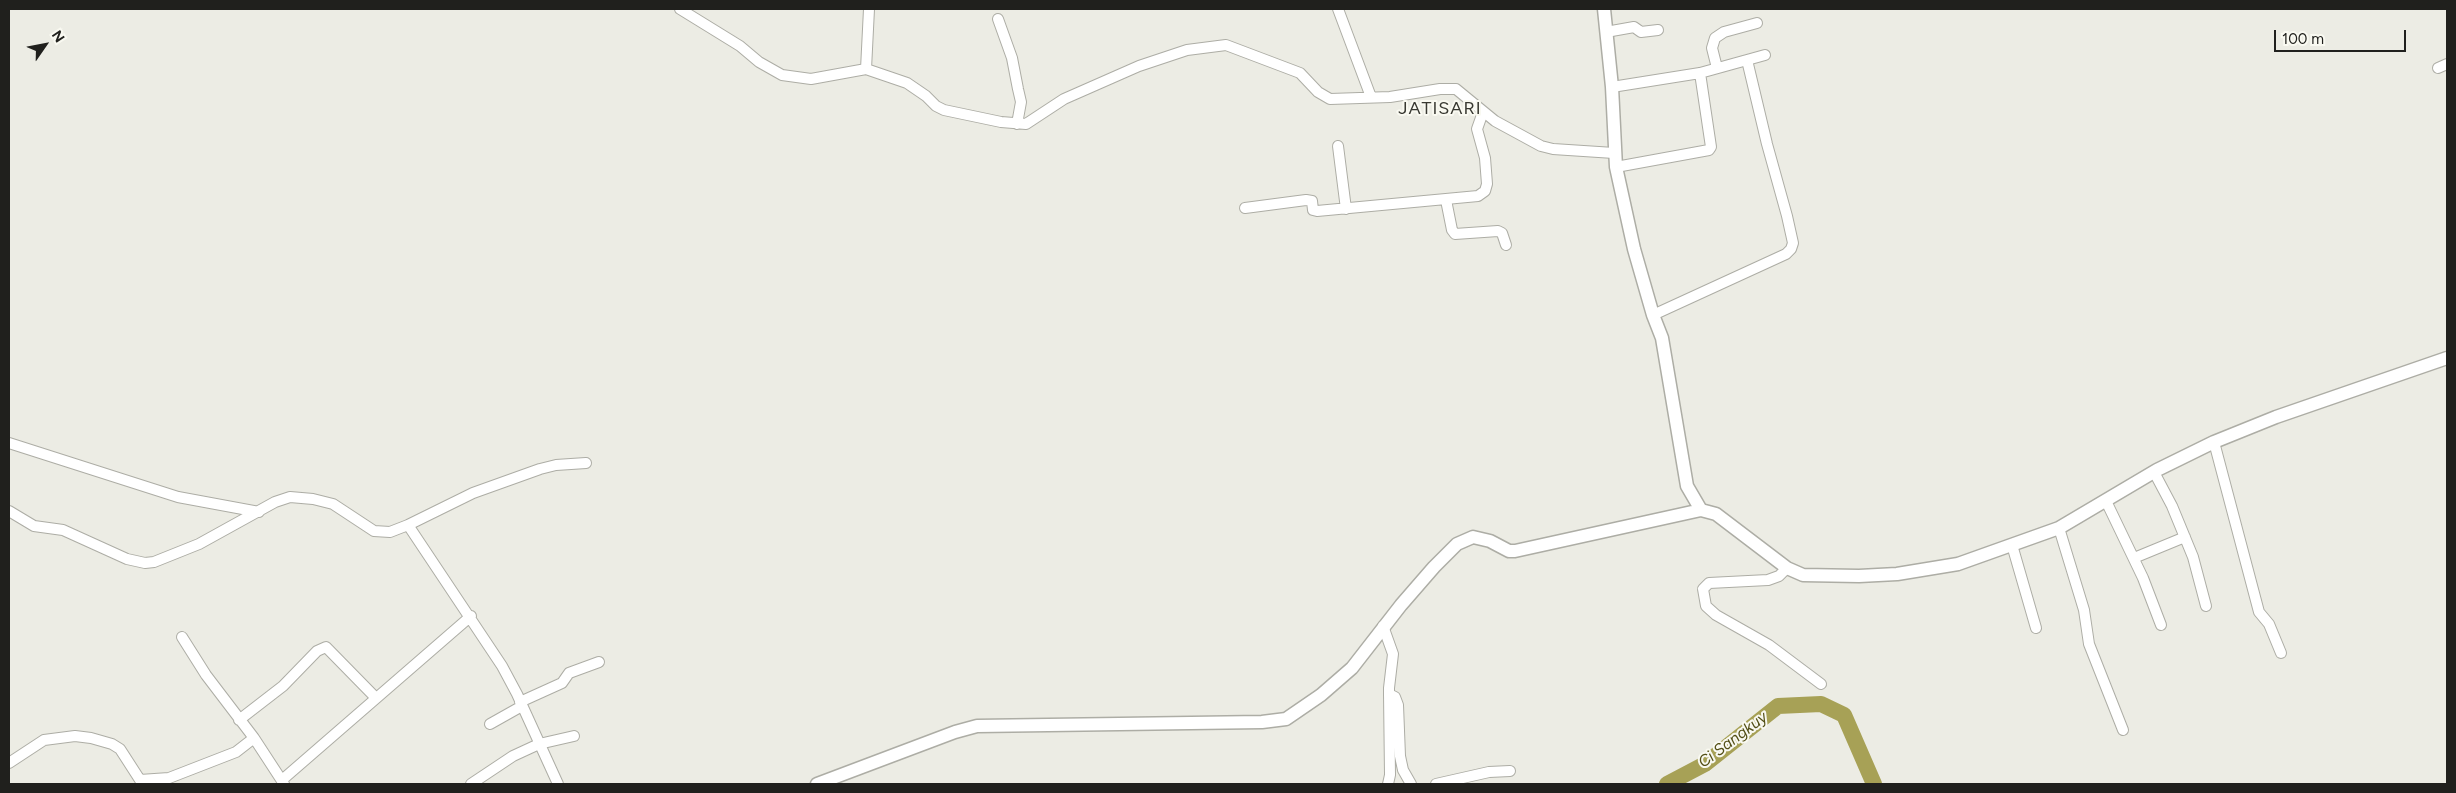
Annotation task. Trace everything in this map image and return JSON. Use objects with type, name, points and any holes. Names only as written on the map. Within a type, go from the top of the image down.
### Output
[{"type":"street","points":[[680,9],[692,13],[760,62],[782,75],[811,79],[866,69],[907,83],[944,110],[1016,124],[1031,122],[1064,99],[1137,67],[1187,50],[1226,45],[1300,73],[1318,92],[1330,99],[1390,97],[1440,89],[1456,89],[1483,112],[1514,132],[1548,148],[1614,153]]},
{"type":"street","points":[[866,69],[869,9]]},
{"type":"street","points":[[1338,9],[1371,97]]},
{"type":"street","points":[[1604,9],[1612,87],[1616,167],[1634,250],[1653,315],[1662,338],[1669,371],[1678,442],[1687,486],[1701,510]]},
{"type":"street","points":[[998,19],[1012,58],[1018,89],[1020,102],[1016,124]]},
{"type":"street","points":[[1716,68],[1712,48],[1715,38],[1724,32],[1757,23]]},
{"type":"street","points":[[1606,32],[1634,27],[1641,32],[1658,30]]},
{"type":"street","points":[[1612,87],[1700,73],[1765,55]]},
{"type":"street","points":[[1653,315],[1786,254],[1792,249],[1793,243],[1788,216],[1767,144],[1747,60]]},
{"type":"street","points":[[1616,167],[1709,150],[1711,147],[1700,73]]},
{"type":"street","points":[[1245,208],[1306,200],[1312,202],[1313,209],[1316,211],[1478,196],[1485,191],[1486,166],[1477,129],[1483,112]]},
{"type":"street","points":[[1338,146],[1346,209]]},
{"type":"street","points":[[1446,200],[1452,230],[1455,234],[1498,230],[1502,233],[1506,245]]},
{"type":"street","points":[[817,784],[955,732],[977,726],[1262,722],[1286,720],[1322,695],[1352,668],[1383,626],[1445,555],[1468,539],[1481,538],[1509,551],[1515,551],[1701,510],[1716,514],[1787,568],[1803,575],[1859,576],[1897,574],[1958,564],[2059,528],[2154,472],[2214,442],[2285,413],[2447,358]]},
{"type":"street","points":[[2214,442],[2259,612],[2269,624],[2281,653]]},
{"type":"street","points":[[9,443],[178,497],[259,512]]},
{"type":"street","points":[[9,511],[34,526],[63,530],[127,559],[145,563],[154,562],[199,544],[280,500],[298,497],[333,504],[369,528],[380,533],[408,525],[473,493],[532,472],[556,465],[586,463]]},
{"type":"street","points":[[2154,472],[2172,506],[2185,537],[2206,606]]},
{"type":"street","points":[[2106,501],[2134,558],[2161,625]]},
{"type":"street","points":[[408,525],[502,666],[522,704],[558,784]]},
{"type":"street","points":[[2059,528],[2084,610],[2090,644],[2123,730]]},
{"type":"street","points":[[2134,558],[2185,537]]},
{"type":"street","points":[[2012,545],[2036,628]]},
{"type":"street","points":[[1787,568],[1779,576],[1768,580],[1709,583],[1703,589],[1704,601],[1706,606],[1716,615],[1769,645],[1821,684]]},
{"type":"street","points":[[182,636],[206,675],[254,738],[283,782],[470,616]]},
{"type":"street","points":[[1383,626],[1393,654],[1388,784]]},
{"type":"street","points":[[239,720],[283,686],[317,651],[326,648],[376,698]]},
{"type":"street","points":[[490,724],[522,704],[562,683],[569,673],[599,662]]},
{"type":"street","points":[[1390,694],[1395,697],[1398,705],[1400,756],[1403,770],[1411,784]]},
{"type":"street","points":[[9,763],[44,740],[75,736],[91,738],[112,744],[120,749],[139,782],[179,775],[236,752],[254,738]]},
{"type":"street","points":[[471,784],[513,756],[539,744],[574,736]]},
{"type":"street","points":[[1436,784],[1489,772],[1510,771]]},
{"type":"waterway","name":"Ci Sangkuy","points":[[1667,784],[1705,764],[1778,706],[1821,704],[1844,715],[1874,784]]},
{"type":"district","name":"JATISARI","points":[[1440,109]]}]
